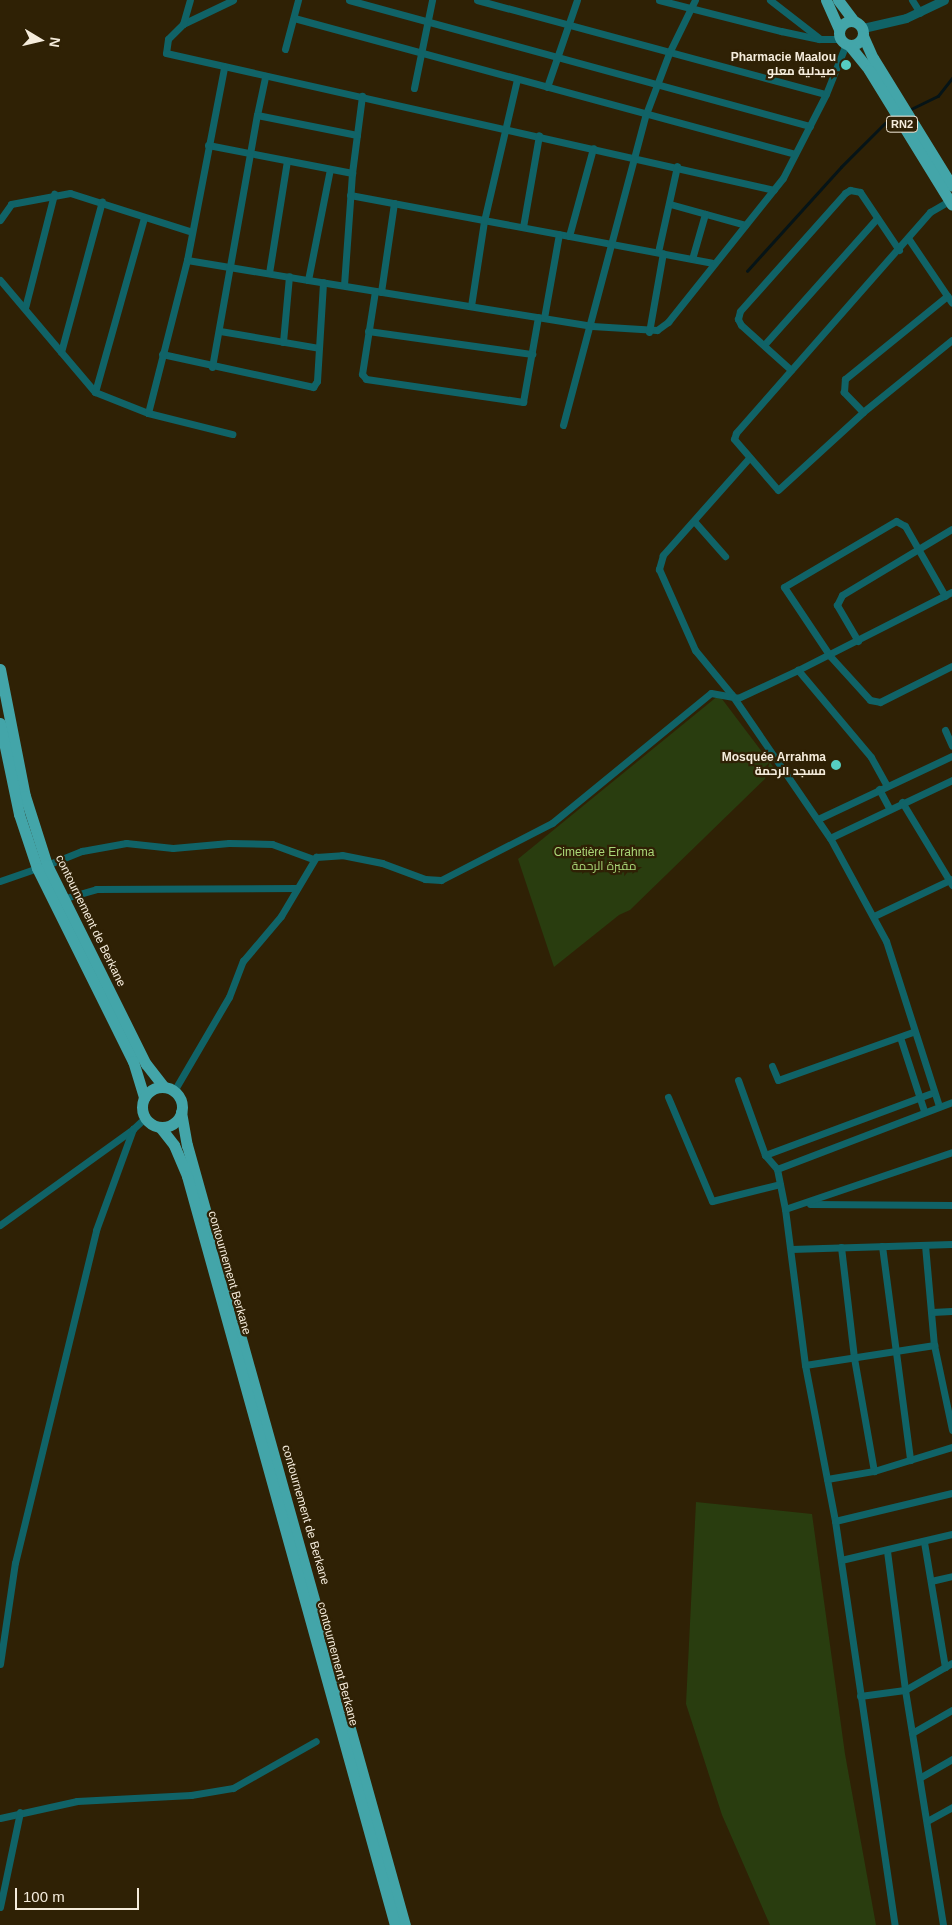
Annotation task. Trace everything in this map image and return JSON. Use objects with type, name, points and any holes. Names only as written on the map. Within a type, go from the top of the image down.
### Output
[{"type":"highway","name":"RN2","points":[[826,0],[843,40],[869,70],[950,203]]},
{"type":"highway","name":"RN2","points":[[838,0],[860,28],[873,58],[952,186]]},
{"type":"highway","points":[[845,22],[860,28],[858,44],[843,40],[845,22]]},
{"type":"highway","name":"contournement de Berkane","points":[[0,669],[25,796],[42,867],[62,899],[146,1064],[169,1089]]},
{"type":"highway","points":[[0,723],[19,814],[133,1061],[144,1097],[142,1108],[145,1118],[160,1127],[171,1125],[181,1112],[180,1100],[169,1089],[153,1089],[144,1097]]},
{"type":"highway","name":"contournement de Berkane","points":[[181,1112],[187,1145],[405,1925]]},
{"type":"highway","name":"contournement Berkane","points":[[160,1127],[174,1144],[187,1176],[395,1925]]},
{"type":"street","points":[[183,24],[190,0]]},
{"type":"street","points":[[286,49],[298,0]]},
{"type":"street","points":[[349,0],[810,126]]},
{"type":"street","points":[[414,88],[432,0]]},
{"type":"street","points":[[477,0],[826,94]]},
{"type":"street","points":[[547,87],[577,0]]},
{"type":"street","points":[[187,260],[592,326],[649,332],[657,330],[668,322],[712,263],[774,190],[826,94],[843,40],[819,39],[659,0]]},
{"type":"street","points":[[563,425],[592,326],[633,158],[646,114],[669,53],[696,0]]},
{"type":"street","points":[[770,0],[819,39]]},
{"type":"street","points":[[912,0],[920,13]]},
{"type":"street","points":[[860,28],[920,13],[944,0]]},
{"type":"street","points":[[229,1],[183,24],[168,39],[166,53],[224,68],[362,96],[633,158],[677,166],[774,190]]},
{"type":"street","points":[[294,18],[795,154]]},
{"type":"street","points":[[148,412],[187,260],[224,68]]},
{"type":"street","points":[[212,367],[232,268],[265,76]]},
{"type":"street","points":[[471,306],[484,221],[503,127],[517,79]]},
{"type":"street","points":[[344,286],[350,194],[362,96]]},
{"type":"street","points":[[257,114],[357,135]]},
{"type":"street","points":[[523,227],[539,135]]},
{"type":"street","points":[[208,145],[352,173]]},
{"type":"street","points":[[569,236],[593,148]]},
{"type":"street","points":[[269,273],[287,161]]},
{"type":"street","points":[[649,332],[660,252],[677,166]]},
{"type":"street","points":[[308,280],[330,169]]},
{"type":"street","points":[[792,370],[738,320],[740,311],[753,296],[850,190],[860,192],[899,250]]},
{"type":"street","points":[[0,220],[12,204],[54,194],[70,193],[102,201],[144,218],[192,232]]},
{"type":"street","points":[[25,308],[54,194]]},
{"type":"street","points":[[350,194],[712,263]]},
{"type":"street","points":[[61,352],[102,201]]},
{"type":"street","points":[[394,203],[378,292],[368,330],[362,374],[366,379],[519,403],[525,399],[532,354],[542,317],[559,234]]},
{"type":"street","points":[[950,203],[930,212],[899,250],[736,433],[737,444],[778,490],[863,412],[952,340]]},
{"type":"street","points":[[670,204],[745,225]]},
{"type":"street","points":[[692,259],[706,214]]},
{"type":"street","points":[[95,392],[144,218]]},
{"type":"street","points":[[764,345],[877,218]]},
{"type":"street","points":[[908,238],[952,304]]},
{"type":"street","points":[[282,342],[289,276]]},
{"type":"street","points":[[0,280],[95,392],[148,412],[232,434]]},
{"type":"street","points":[[162,354],[212,367],[313,387],[317,381],[323,282]]},
{"type":"street","points":[[863,412],[844,392],[845,379],[947,296]]},
{"type":"street","points":[[368,330],[532,354]]},
{"type":"street","points":[[220,331],[319,348]]},
{"type":"street","points":[[749,458],[663,555],[659,569],[694,650],[732,695],[818,819],[874,916],[886,941],[913,1032],[938,1106]]},
{"type":"street","points":[[694,521],[725,556]]},
{"type":"street","points":[[0,881],[82,851],[126,843],[173,848],[229,843],[272,844],[313,859],[342,855],[382,863],[425,879],[441,880],[552,823],[711,693],[732,695],[738,698],[748,695],[830,656],[949,594],[917,551],[905,526],[891,522],[784,587],[830,656],[875,702],[952,666]]},
{"type":"street","points":[[858,641],[837,605],[838,600],[952,529]]},
{"type":"street","points":[[798,670],[871,757],[887,786]]},
{"type":"street","points":[[944,730],[952,746]]},
{"type":"street","points":[[818,819],[952,756]]},
{"type":"street","points":[[830,838],[889,808],[952,780]]},
{"type":"street","points":[[879,789],[889,808]]},
{"type":"street","points":[[874,916],[951,882],[902,802]]},
{"type":"street","points":[[169,1089],[230,997],[243,961],[274,926],[313,859]]},
{"type":"street","points":[[62,899],[96,889],[296,888]]},
{"type":"street","points":[[772,1066],[778,1080],[913,1032]]},
{"type":"street","points":[[900,1037],[924,1111]]},
{"type":"street","points":[[738,1080],[764,1156],[776,1169],[785,1209],[805,1365],[835,1521],[895,1925]]},
{"type":"street","points":[[764,1156],[934,1092]]},
{"type":"street","points":[[668,1097],[712,1201],[780,1184]]},
{"type":"street","points":[[776,1169],[924,1111],[952,1102]]},
{"type":"street","points":[[0,1226],[133,1129],[145,1118]]},
{"type":"street","points":[[0,1664],[15,1563],[82,1282],[107,1196],[133,1129]]},
{"type":"street","points":[[785,1209],[952,1152]]},
{"type":"street","points":[[804,1204],[952,1205]]},
{"type":"street","points":[[925,1244],[934,1345],[952,1430]]},
{"type":"street","points":[[791,1249],[952,1244]]},
{"type":"street","points":[[841,1246],[854,1358],[874,1471]]},
{"type":"street","points":[[882,1246],[894,1352],[910,1460]]},
{"type":"street","points":[[932,1312],[952,1311]]},
{"type":"street","points":[[805,1365],[934,1345]]},
{"type":"street","points":[[827,1479],[874,1471],[952,1447]]},
{"type":"street","points":[[835,1521],[952,1493]]},
{"type":"street","points":[[841,1560],[887,1551],[952,1534]]},
{"type":"street","points":[[924,1542],[945,1667]]},
{"type":"street","points":[[887,1551],[905,1690],[921,1778],[943,1925]]},
{"type":"street","points":[[932,1582],[952,1576]]},
{"type":"street","points":[[860,1696],[905,1690],[952,1663]]},
{"type":"street","points":[[912,1733],[952,1710]]},
{"type":"street","points":[[0,1818],[20,1812],[77,1801],[191,1795],[234,1788],[316,1741]]},
{"type":"street","points":[[921,1778],[952,1760]]},
{"type":"street","points":[[927,1821],[952,1807]]},
{"type":"street","points":[[0,1907],[20,1812]]},
{"type":"green space","name":"Cimetière Errahma مقبرة الرحمة","points":[[719,695],[775,769],[630,910],[619,915],[554,967],[518,859]]},
{"type":"green space","points":[[696,1502],[812,1514],[845,1754],[876,1925],[770,1925],[722,1815],[686,1704]]},
{"type":"waterway","points":[[909,110],[938,96],[952,78]]},
{"type":"waterway","points":[[747,271],[841,167],[885,123]]},
{"type":"place","name":"Pharmacie Maalou صيدلية معلو","points":[[846,65]]},
{"type":"place","name":"Mosquée Arrahma مسجد الرحمة","points":[[836,765]]}]
